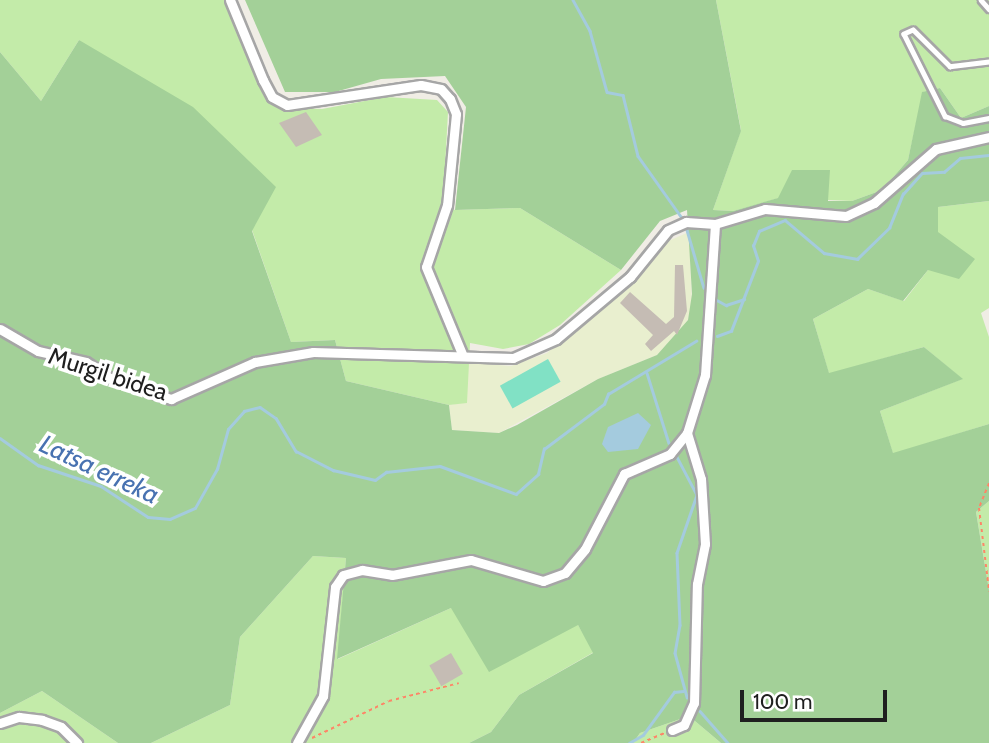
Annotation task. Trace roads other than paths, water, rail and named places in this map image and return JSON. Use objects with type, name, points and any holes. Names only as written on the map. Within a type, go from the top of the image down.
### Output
[{"type":"street","points":[[230,0],[272,97],[287,106],[421,85],[441,89],[450,99],[456,114],[447,205],[426,267],[461,354],[497,359],[530,353],[630,277],[668,230],[686,222],[715,224],[765,209],[846,216],[874,203],[936,149],[989,137]]},
{"type":"street","points":[[297,743],[305,735],[323,696],[335,587],[343,575],[362,570],[392,575],[471,561],[526,579],[544,581],[565,573],[585,549],[600,511],[624,474],[670,454],[687,433],[705,375],[715,224]]},
{"type":"street","name":"Murgil bidea","points":[[0,329],[38,351],[86,362],[110,378],[171,399],[255,362],[313,352],[461,354]]},
{"type":"street","points":[[672,730],[690,717],[694,703],[697,584],[705,544],[701,479],[687,433]]},
{"type":"street","points":[[0,723],[19,717],[42,720],[61,727],[77,743]]},
{"type":"lane","points":[[981,0],[989,9]]},
{"type":"lane","points":[[989,62],[950,67],[913,30],[904,34],[945,116],[963,123],[989,118]]},
{"type":"water","points":[[638,413],[651,425],[638,449],[608,452],[602,444],[608,427]]},
{"type":"waterway","points":[[573,0],[590,31],[607,92],[623,95],[638,156],[682,218]]},
{"type":"waterway","name":"Latsa erreka","points":[[717,336],[731,331],[758,261],[753,246],[759,231],[785,220],[824,253],[857,259],[889,228],[903,194],[922,173],[944,172],[960,158],[989,155]]},
{"type":"waterway","points":[[687,230],[704,288]]},
{"type":"waterway","points":[[715,299],[726,305],[744,299]]},
{"type":"waterway","name":"Latsa erreka","points":[[0,438],[38,465],[101,486],[148,517],[170,519],[195,508],[217,469],[228,429],[244,411],[260,407],[276,418],[296,451],[333,470],[375,480],[386,472],[440,466],[516,494],[538,474],[544,449],[604,404],[608,394],[696,341]]},
{"type":"waterway","points":[[647,373],[669,443]]},
{"type":"waterway","points":[[676,455],[697,495],[677,553],[680,625],[675,653],[687,697]]},
{"type":"waterway","points":[[629,743],[643,735],[674,692],[683,691]]},
{"type":"waterway","points":[[700,711],[728,743]]}]
